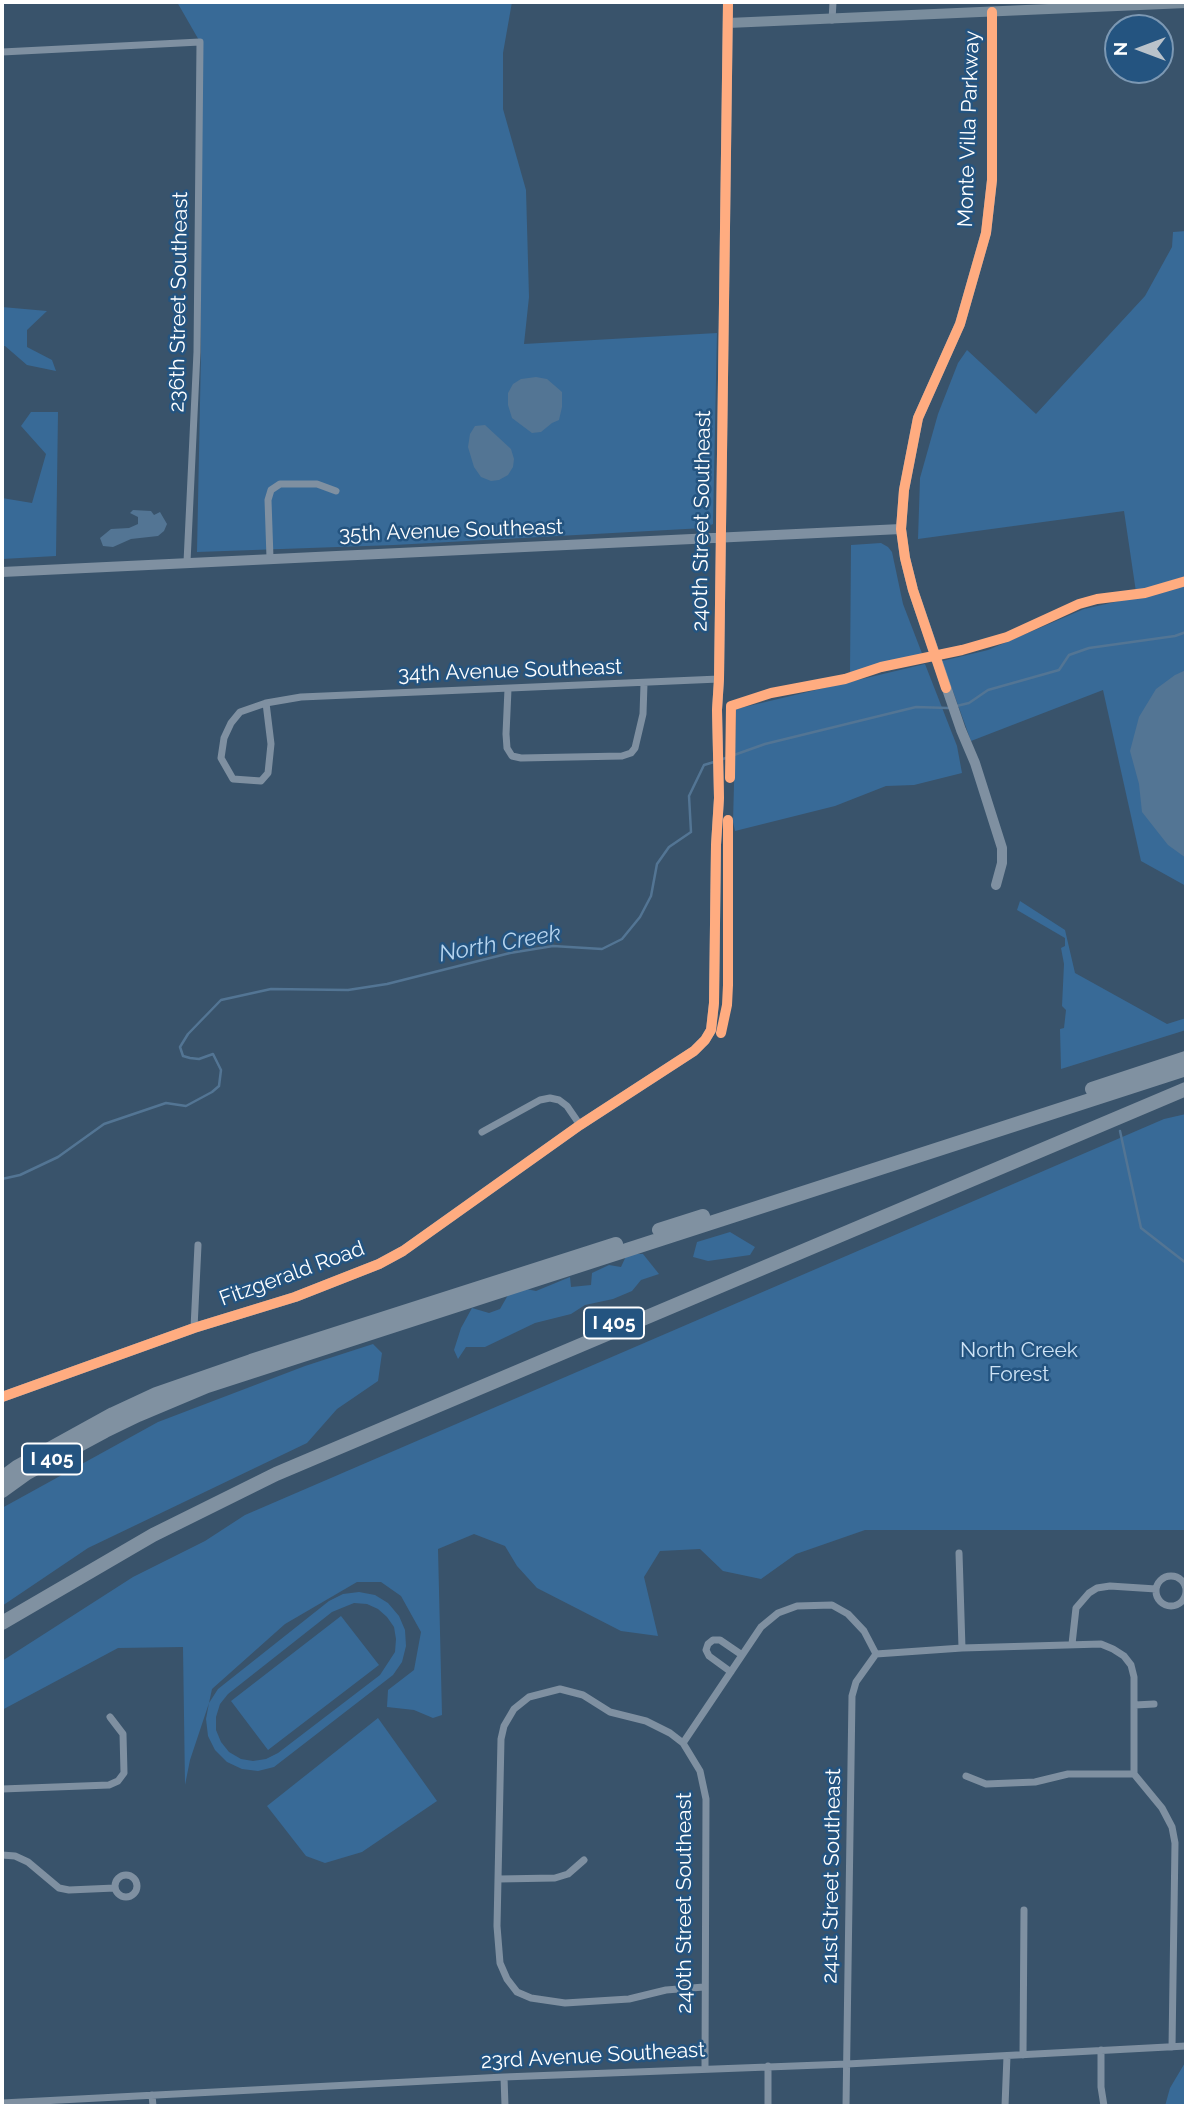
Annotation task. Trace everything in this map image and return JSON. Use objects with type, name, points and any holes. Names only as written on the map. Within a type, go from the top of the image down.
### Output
[{"type":"highway","name":"I 405","points":[[2,1478],[113,1414],[156,1394],[1186,1058]]},
{"type":"highway","name":"I 405","points":[[2,1491],[45,1463],[138,1415],[207,1386],[1186,1069]]},
{"type":"highway","name":"I 405","points":[[57,1591],[72,1573],[253,1478],[1088,1121],[1186,1082]]},
{"type":"highway","name":"I 405","points":[[2,1623],[153,1535],[276,1474],[1133,1109],[1186,1089]]},
{"type":"highway","points":[[920,1146],[935,1150]]},
{"type":"highway","points":[[243,1375],[251,1361]]},
{"type":"main road","points":[[728,23],[832,20],[992,7],[1186,3]]},
{"type":"street","name":"240th Street Southeast","points":[[705,1040],[711,1030],[714,1003],[729,2]]},
{"type":"street","points":[[832,2],[832,20]]},
{"type":"street","name":"Monte Villa Parkway","points":[[992,7],[992,180],[986,233],[960,324],[918,418],[904,490],[901,529],[913,590],[975,763],[1002,848],[1002,863],[996,885]]},
{"type":"street","name":"236th Street Southeast","points":[[2,52],[200,42],[197,352],[187,562]]},
{"type":"street","points":[[270,558],[268,500],[271,490],[280,484],[317,484],[336,491]]},
{"type":"street","name":"35th Avenue Southeast","points":[[2,572],[901,529]]},
{"type":"street","name":"34th Avenue Southeast","points":[[266,703],[271,744],[268,773],[261,780],[233,779],[221,758],[230,723],[240,712],[266,703],[301,697],[719,679]]},
{"type":"street","points":[[508,690],[506,734],[507,748],[512,756],[622,756],[631,753],[635,748],[643,714],[644,684]]},
{"type":"street","name":"Fitzgerald Road","points":[[2,1397],[194,1328],[295,1297],[379,1264],[402,1251],[580,1125],[694,1051],[705,1040]]},
{"type":"street","points":[[482,1132],[540,1100],[550,1098],[567,1106],[580,1125]]},
{"type":"street","points":[[194,1328],[198,1245]]},
{"type":"street","points":[[959,1553],[962,1648]]},
{"type":"street","points":[[1170,1576],[1182,1580],[1186,1592],[1180,1603],[1168,1605],[1157,1598],[1156,1590],[1162,1578],[1170,1576]]},
{"type":"street","points":[[1072,1644],[1076,1608],[1089,1593],[1097,1588],[1110,1586],[1156,1590]]},
{"type":"street","points":[[704,1987],[666,1990],[629,1999],[565,2003],[546,2002],[517,1992],[507,1979],[500,1963],[497,1926],[501,1740],[504,1726],[514,1709],[528,1697],[560,1689],[583,1695],[610,1712],[646,1721],[683,1743],[761,1628],[778,1613],[797,1606],[832,1605],[848,1614],[864,1631],[876,1654],[962,1648],[1101,1644],[1113,1648],[1131,1665],[1135,1705],[1134,1774],[1162,1808],[1172,1827],[1175,1843],[1171,2047]]},
{"type":"street","points":[[731,1672],[709,1656],[706,1650],[708,1644],[719,1640],[742,1655]]},
{"type":"street","name":"241st Street Southeast","points":[[846,2106],[852,1696],[856,1682],[876,1654]]},
{"type":"street","points":[[1135,1705],[1154,1704]]},
{"type":"street","points":[[2,1788],[109,1785],[117,1781],[124,1773],[123,1734],[110,1717]]},
{"type":"street","name":"240th Street Southeast","points":[[683,1743],[700,1771],[706,1799],[705,2068]]},
{"type":"street","points":[[966,1776],[986,1784],[1035,1782],[1068,1774],[1134,1774]]},
{"type":"street","points":[[2,1855],[15,1856],[28,1862],[59,1888],[115,1888]]},
{"type":"street","points":[[499,1879],[555,1878],[568,1874],[584,1860]]},
{"type":"street","points":[[1023,2055],[1024,1910]]},
{"type":"street","name":"23rd Avenue Southeast","points":[[2,2104],[504,2077],[847,2064],[1186,2046]]},
{"type":"street","points":[[1101,2050],[1104,2106]]},
{"type":"street","points":[[1005,2106],[1007,2056]]},
{"type":"street","points":[[768,2066],[768,2106]]},
{"type":"street","points":[[504,2077],[505,2106]]},
{"type":"street","points":[[152,2095],[153,2106]]},
{"type":"green space","points":[[177,2],[512,2],[503,53],[503,109],[526,190],[529,297],[524,344],[717,333],[713,524],[704,528],[394,545],[197,552],[201,353],[200,42]]},
{"type":"green space","points":[[1186,231],[1186,576],[1136,592],[1124,511],[918,539],[920,478],[938,414],[958,363],[967,350],[1036,414],[1145,296],[1172,247],[1173,232]]},
{"type":"green space","points":[[2,307],[47,311],[27,330],[27,347],[52,360],[56,371],[27,365],[2,346]]},
{"type":"green space","points":[[31,412],[58,412],[56,556],[2,559],[2,498],[32,503],[46,454],[21,426]]},
{"type":"green space","points":[[881,543],[892,552],[903,604],[923,656],[850,673],[851,545]]},
{"type":"green space","points":[[1186,586],[1186,886],[1141,861],[1103,690],[971,741],[942,661],[988,650],[1084,609]]},
{"type":"green space","points":[[925,664],[957,746],[962,773],[914,785],[886,786],[835,806],[735,831],[736,709]]},
{"type":"green space","points":[[1020,901],[1065,930],[1075,973],[1167,1024],[1186,1018],[1186,1030],[1061,1069],[1060,1029],[1064,1028],[1066,1010],[1062,1006],[1064,964],[1061,948],[1065,946],[1065,938],[1017,910]]},
{"type":"green space","name":"North Creek Forest","points":[[1186,1114],[1186,1530],[865,1530],[796,1554],[761,1579],[723,1571],[700,1549],[660,1551],[644,1577],[658,1636],[621,1631],[537,1588],[517,1566],[505,1546],[474,1534],[438,1549],[442,1715],[433,1718],[414,1710],[387,1707],[388,1690],[414,1670],[421,1632],[401,1596],[381,1582],[357,1582],[285,1624],[212,1689],[185,1785],[183,1647],[118,1648],[2,1710],[2,1661],[133,1577],[205,1541],[245,1515],[1164,1119]]},
{"type":"green space","points":[[730,1232],[755,1247],[750,1255],[708,1261],[693,1257],[697,1242]]},
{"type":"green space","points":[[627,1254],[643,1254],[659,1274],[641,1280],[632,1291],[613,1299],[585,1305],[571,1314],[535,1323],[485,1347],[466,1347],[458,1359],[454,1350],[461,1328],[472,1308],[489,1313],[500,1309],[508,1295],[521,1288],[536,1291],[570,1277],[571,1287],[591,1285],[592,1273],[609,1265],[621,1267]]},
{"type":"green space","points":[[373,1344],[382,1353],[378,1381],[337,1409],[307,1443],[88,1548],[2,1606],[2,1508],[158,1422],[305,1366]]},
{"type":"green space","points":[[359,1592],[375,1595],[388,1603],[399,1616],[405,1630],[406,1646],[402,1662],[393,1675],[274,1767],[258,1771],[242,1769],[227,1762],[215,1750],[208,1736],[206,1719],[209,1703],[218,1689],[329,1601],[343,1594]],"holes":[[[354,1603],[367,1604],[378,1609],[394,1627],[395,1652],[380,1675],[278,1753],[253,1761],[241,1759],[229,1752],[216,1730],[220,1704],[228,1694],[332,1612]]]},
{"type":"green space","points":[[341,1616],[379,1665],[268,1750],[231,1701]]},
{"type":"green space","points":[[378,1718],[437,1801],[362,1852],[325,1863],[306,1856],[267,1806]]},
{"type":"green space","points":[[1186,2061],[1186,2106],[1165,2106],[1170,2088]]},
{"type":"shaded area","points":[[521,379],[547,379],[562,392],[562,407],[559,420],[541,432],[532,433],[512,418],[508,393],[513,384]]},
{"type":"shaded area","points":[[485,425],[511,449],[514,459],[508,475],[499,480],[491,481],[481,477],[474,467],[468,447],[470,434],[475,426]]},
{"type":"shaded area","points":[[133,510],[151,511],[154,515],[160,512],[167,524],[164,531],[158,536],[131,539],[113,547],[103,546],[100,538],[111,529],[129,528],[138,524],[138,517],[130,513]]},
{"type":"shaded area","points":[[1186,670],[1186,858],[1168,845],[1142,812],[1139,784],[1130,751],[1139,717],[1156,689]]},
{"type":"waterway","name":"North Creek","points":[[720,760],[765,744],[916,707],[948,708],[969,703],[988,690],[1059,670],[1069,655],[1089,648],[1175,636],[1186,632]]},
{"type":"waterway","name":"North Creek","points":[[2,1179],[20,1175],[58,1157],[104,1124],[166,1103],[186,1106],[212,1092],[219,1086],[221,1070],[213,1054],[199,1059],[190,1058],[183,1056],[180,1047],[188,1034],[221,1000],[271,989],[348,990],[387,984],[510,953],[553,946],[602,949],[622,939],[640,917],[651,896],[657,864],[669,847],[691,832],[689,796],[704,765],[714,762]]},
{"type":"waterway","points":[[1120,1131],[1141,1228],[1186,1263]]},
{"type":"cycle path","points":[[2,1397],[194,1328],[295,1297],[379,1264],[403,1251],[580,1125],[694,1051],[711,1030],[719,798],[717,710],[728,2]]},
{"type":"cycle path","points":[[946,688],[913,590],[901,529],[904,490],[918,418],[960,324],[986,233],[992,180],[992,12]]},
{"type":"cycle path","points":[[730,778],[731,706],[771,693],[845,679],[881,667],[962,650],[1007,637],[1079,604],[1145,593],[1186,581]]},
{"type":"cycle path","points":[[721,1033],[728,985],[728,820]]}]
